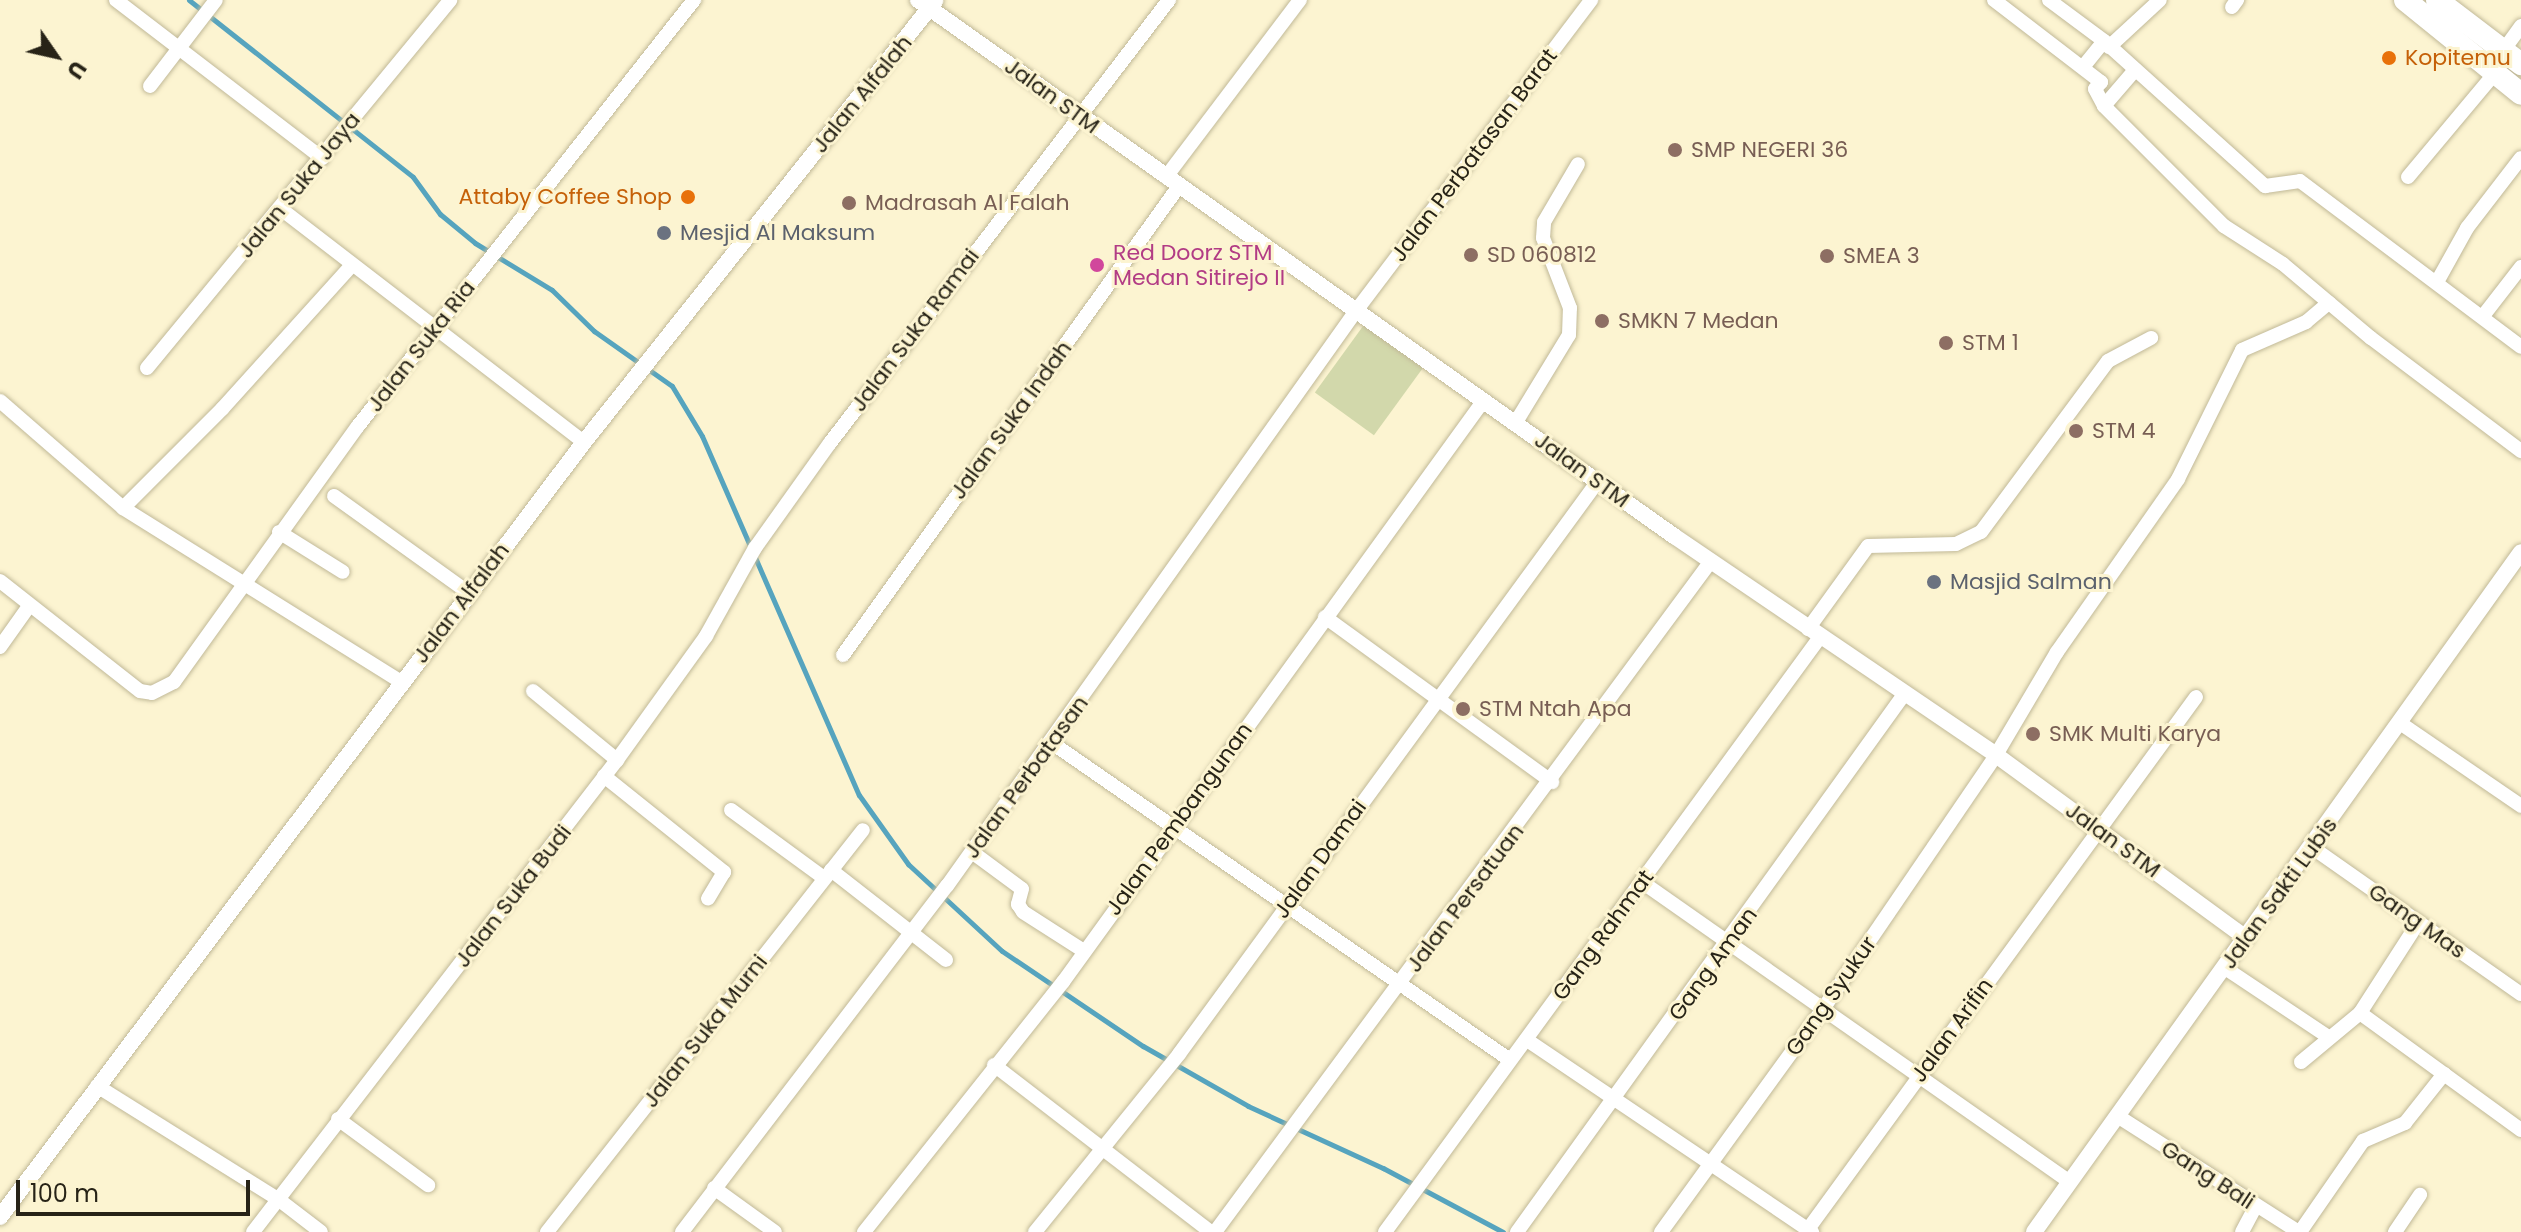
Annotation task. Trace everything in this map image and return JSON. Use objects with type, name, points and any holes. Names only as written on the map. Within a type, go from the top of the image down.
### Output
[{"type":"main road","points":[[2405,0],[2521,94]]},
{"type":"main road","points":[[2439,1],[2512,58]]},
{"type":"street","points":[[116,0],[176,50],[322,158]]},
{"type":"street","points":[[150,86],[216,0]]},
{"type":"street","name":"Jalan Suka Jaya","points":[[147,368],[450,0]]},
{"type":"street","name":"Jalan Suka Ria","points":[[29,606],[104,668],[140,691],[152,693],[174,682],[279,532],[435,325],[515,230],[694,0]]},
{"type":"street","name":"Jalan Suka Ramai","points":[[755,548],[1078,115],[1169,0]]},
{"type":"street","name":"Jalan Suka Indah","points":[[843,655],[1300,0]]},
{"type":"street","name":"Jalan Perbatasan Barat","points":[[1356,311],[1591,0]]},
{"type":"street","points":[[1994,0],[2101,82],[2095,89],[2104,106],[2224,226],[2283,264],[2521,451]]},
{"type":"street","points":[[2049,0],[2107,44],[2265,186],[2300,181],[2521,347]]},
{"type":"street","points":[[2083,67],[2160,0]]},
{"type":"street","name":"Jalan STM","points":[[928,3],[1078,115],[1711,561],[1996,755],[2246,938]]},
{"type":"street","name":"Jalan Alfalah","points":[[0,1217],[584,442],[928,3]]},
{"type":"street","points":[[2512,58],[2521,26]]},
{"type":"street","points":[[2104,106],[2135,70]]},
{"type":"street","points":[[2408,177],[2495,73]]},
{"type":"street","points":[[2437,282],[2467,228],[2521,158]]},
{"type":"street","points":[[1516,422],[1569,335],[1570,308],[1543,238],[1544,222],[1578,164]]},
{"type":"street","points":[[281,209],[584,442]]},
{"type":"street","points":[[123,508],[222,409],[352,265]]},
{"type":"street","points":[[2483,316],[2521,267]]},
{"type":"street","name":"Gang Syukur","points":[[1661,1232],[1823,1009],[1996,755],[2057,652],[2178,479],[2242,350],[2306,322],[2329,303]]},
{"type":"street","name":"Jalan Perbatasan","points":[[682,1232],[932,906],[1052,743],[1356,311]]},
{"type":"street","name":"Gang Rahmat","points":[[1385,1232],[1642,882],[1814,633],[1868,546],[1956,544],[1981,532],[2108,361],[2151,338]]},
{"type":"street","name":"Jalan Pembangunan","points":[[864,1232],[1063,982],[1484,400]]},
{"type":"street","points":[[0,401],[123,508],[401,682]]},
{"type":"street","name":"Jalan Damai","points":[[1035,1232],[1179,1054],[1437,696],[1598,481]]},
{"type":"street","points":[[334,496],[469,593]]},
{"type":"street","points":[[279,532],[343,572]]},
{"type":"street","name":"Jalan Suka Budi","points":[[253,1232],[617,760],[731,599],[742,569],[755,548]]},
{"type":"street","name":"Jalan Sakti Lubis","points":[[2034,1232],[2313,848],[2521,552]]},
{"type":"street","name":"Jalan Persatuan","points":[[1213,1232],[1306,1113],[1552,782],[1711,561]]},
{"type":"street","points":[[0,581],[29,606],[0,647]]},
{"type":"street","points":[[1325,617],[1552,782]]},
{"type":"street","points":[[533,691],[617,760]]},
{"type":"street","name":"Gang Aman","points":[[1519,1229],[1731,941],[1905,693]]},
{"type":"street","name":"Jalan Arifin","points":[[1809,1231],[2097,827],[2196,697]]},
{"type":"street","points":[[2400,723],[2521,806]]},
{"type":"street","points":[[1052,743],[1510,1060]]},
{"type":"street","points":[[604,776],[724,872],[708,899]]},
{"type":"street","points":[[731,810],[913,930],[946,960]]},
{"type":"street","name":"Jalan Suka Murni","points":[[547,1232],[863,830]]},
{"type":"street","name":"Gang Mas","points":[[2313,848],[2521,994]]},
{"type":"street","points":[[972,852],[1022,889],[1018,904],[1023,912],[1084,951]]},
{"type":"street","points":[[1642,882],[1731,941],[1918,1079],[2070,1182]]},
{"type":"street","points":[[2301,1062],[2327,1036],[2360,1013],[2418,923]]},
{"type":"street","points":[[2225,968],[2327,1036]]},
{"type":"street","points":[[2360,1013],[2521,1130]]},
{"type":"street","points":[[1527,1040],[1809,1231]]},
{"type":"street","points":[[994,1065],[1213,1232]]},
{"type":"street","points":[[2299,1232],[2363,1141],[2405,1123],[2444,1074]]},
{"type":"street","points":[[97,1086],[278,1199],[321,1232]]},
{"type":"street","name":"Gang Bali","points":[[2119,1117],[2299,1232]]},
{"type":"street","points":[[338,1119],[428,1185]]},
{"type":"street","points":[[714,1188],[775,1232]]},
{"type":"street","points":[[2395,1232],[2420,1195]]},
{"type":"street","points":[[2242,1232],[2256,1206]]},
{"type":"green space","points":[[1366,322],[1425,365],[1374,435],[1315,392]]},
{"type":"waterway","points":[[189,0],[413,177],[440,214],[475,243],[552,290],[594,331],[672,386],[702,436],[859,795],[908,864],[1002,951],[1143,1046],[1248,1106],[1383,1168],[1503,1232]]},
{"type":"place","name":"Kopitemu","points":[[2389,58]]},
{"type":"place","name":"SMP NEGERI 36","points":[[1675,150]]},
{"type":"place","name":"Attaby Coffee Shop","points":[[688,197]]},
{"type":"place","name":"Madrasah Al Falah","points":[[849,203]]},
{"type":"place","name":"Mesjid Al Maksum","points":[[664,233]]},
{"type":"place","name":"SD 060812","points":[[1471,255]]},
{"type":"place","name":"SMEA 3","points":[[1827,256]]},
{"type":"place","name":"Red Doorz STM Medan Sitirejo II","points":[[1097,265]]},
{"type":"place","name":"SMKN 7 Medan","points":[[1602,321]]},
{"type":"place","name":"STM 1","points":[[1946,343]]},
{"type":"place","name":"STM 4","points":[[2076,431]]},
{"type":"place","name":"Masjid Salman","points":[[1934,582]]},
{"type":"place","name":"STM Ntah Apa","points":[[1463,709]]},
{"type":"place","name":"SMK Multi Karya","points":[[2033,734]]}]
